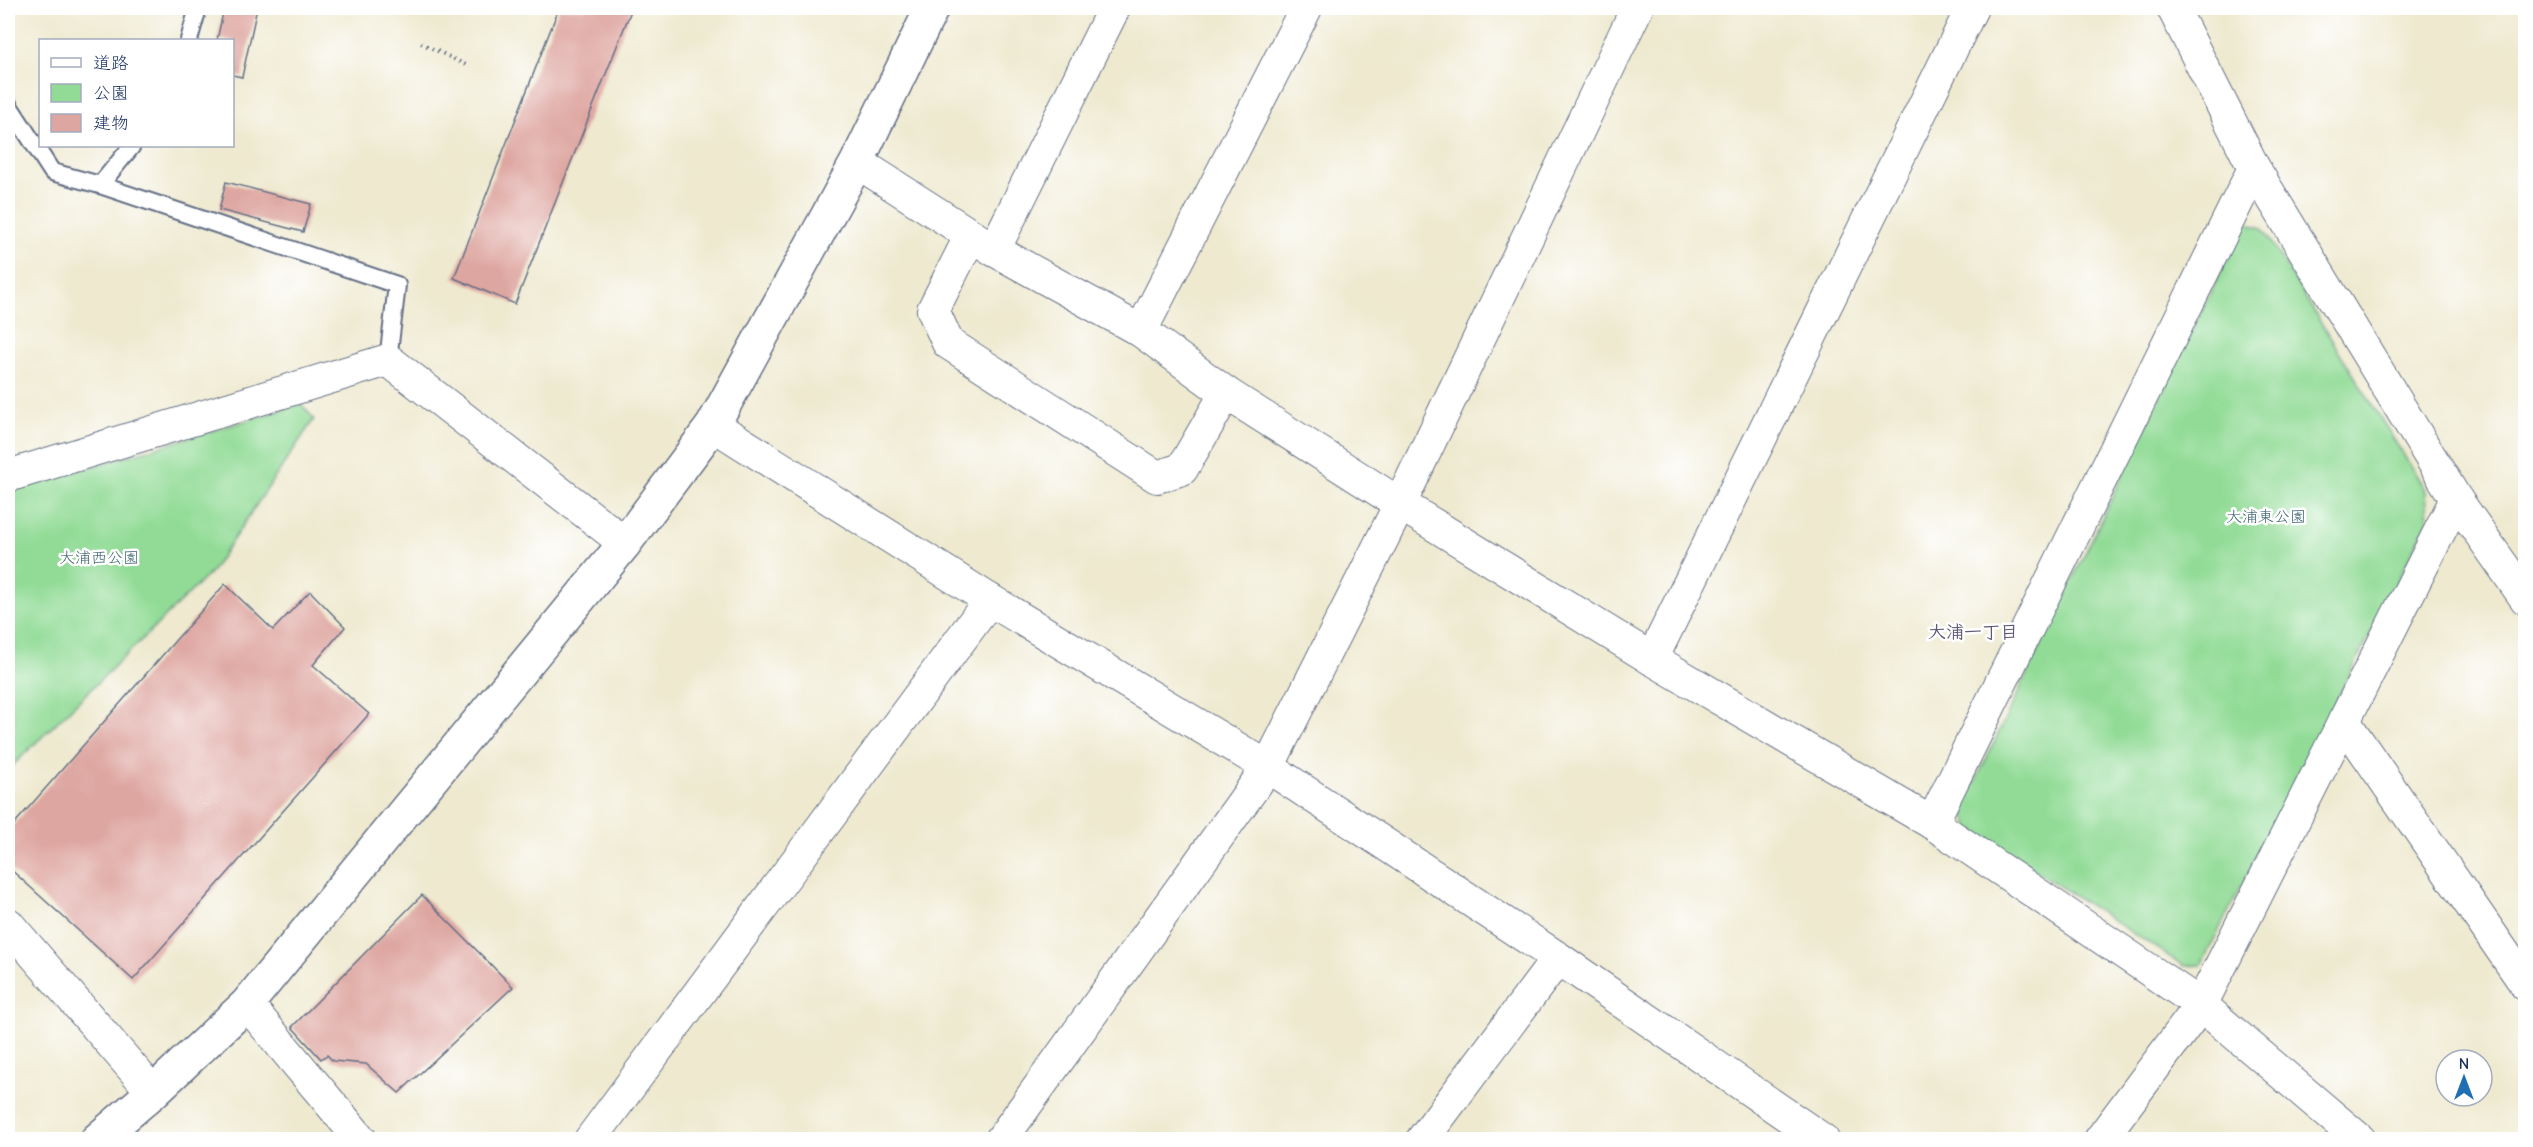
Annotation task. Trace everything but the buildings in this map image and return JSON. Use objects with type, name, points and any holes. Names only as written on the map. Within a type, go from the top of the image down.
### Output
[{"type":"street","points":[[1114,8],[983,243],[933,310],[948,343],[1157,477],[1182,469],[1226,393]]},
{"type":"street","points":[[1141,331],[1306,8]]},
{"type":"street","points":[[1001,1140],[1268,767],[1400,504],[1637,8]]},
{"type":"street","points":[[1652,658],[1972,8]]},
{"type":"street","points":[[2173,8],[2254,168],[2456,499],[2526,599]]},
{"type":"street","points":[[97,1140],[153,1092],[247,1004],[625,543],[713,425],[857,162],[928,10]]},
{"type":"street","points":[[857,162],[983,243],[1141,331],[1226,393],[1400,504],[1652,658],[1932,823],[2201,1005],[2360,1140]]},
{"type":"street","points":[[1932,823],[2254,168]]},
{"type":"street","points":[[8,476],[388,360],[625,543]]},
{"type":"street","points":[[713,425],[990,600],[1268,767],[1558,958],[1823,1140]]},
{"type":"street","points":[[2100,1140],[2201,1005],[2456,499]]},
{"type":"street","points":[[590,1140],[990,600]]},
{"type":"street","points":[[2344,721],[2526,985]]},
{"type":"street","points":[[8,924],[153,1092]]},
{"type":"street","points":[[1422,1140],[1558,958]]},
{"type":"street","points":[[247,1004],[361,1140]]},
{"type":"lane","points":[[189,39],[198,8]]},
{"type":"lane","points":[[8,104],[52,172],[100,185],[397,285],[388,360]]},
{"type":"lane","points":[[100,185],[131,147]]},
{"type":"path","points":[[421,43],[466,65]]},
{"type":"green space","name":"大浦東公園","points":[[2244,223],[2262,228],[2426,491],[2428,521],[2201,965],[2184,966],[1969,828],[1963,807]]},
{"type":"green space","name":"大浦西公園","points":[[301,404],[314,419],[212,571],[8,770],[8,492]]},
{"type":"district","name":"大浦一丁目","points":[[1973,632]]}]
